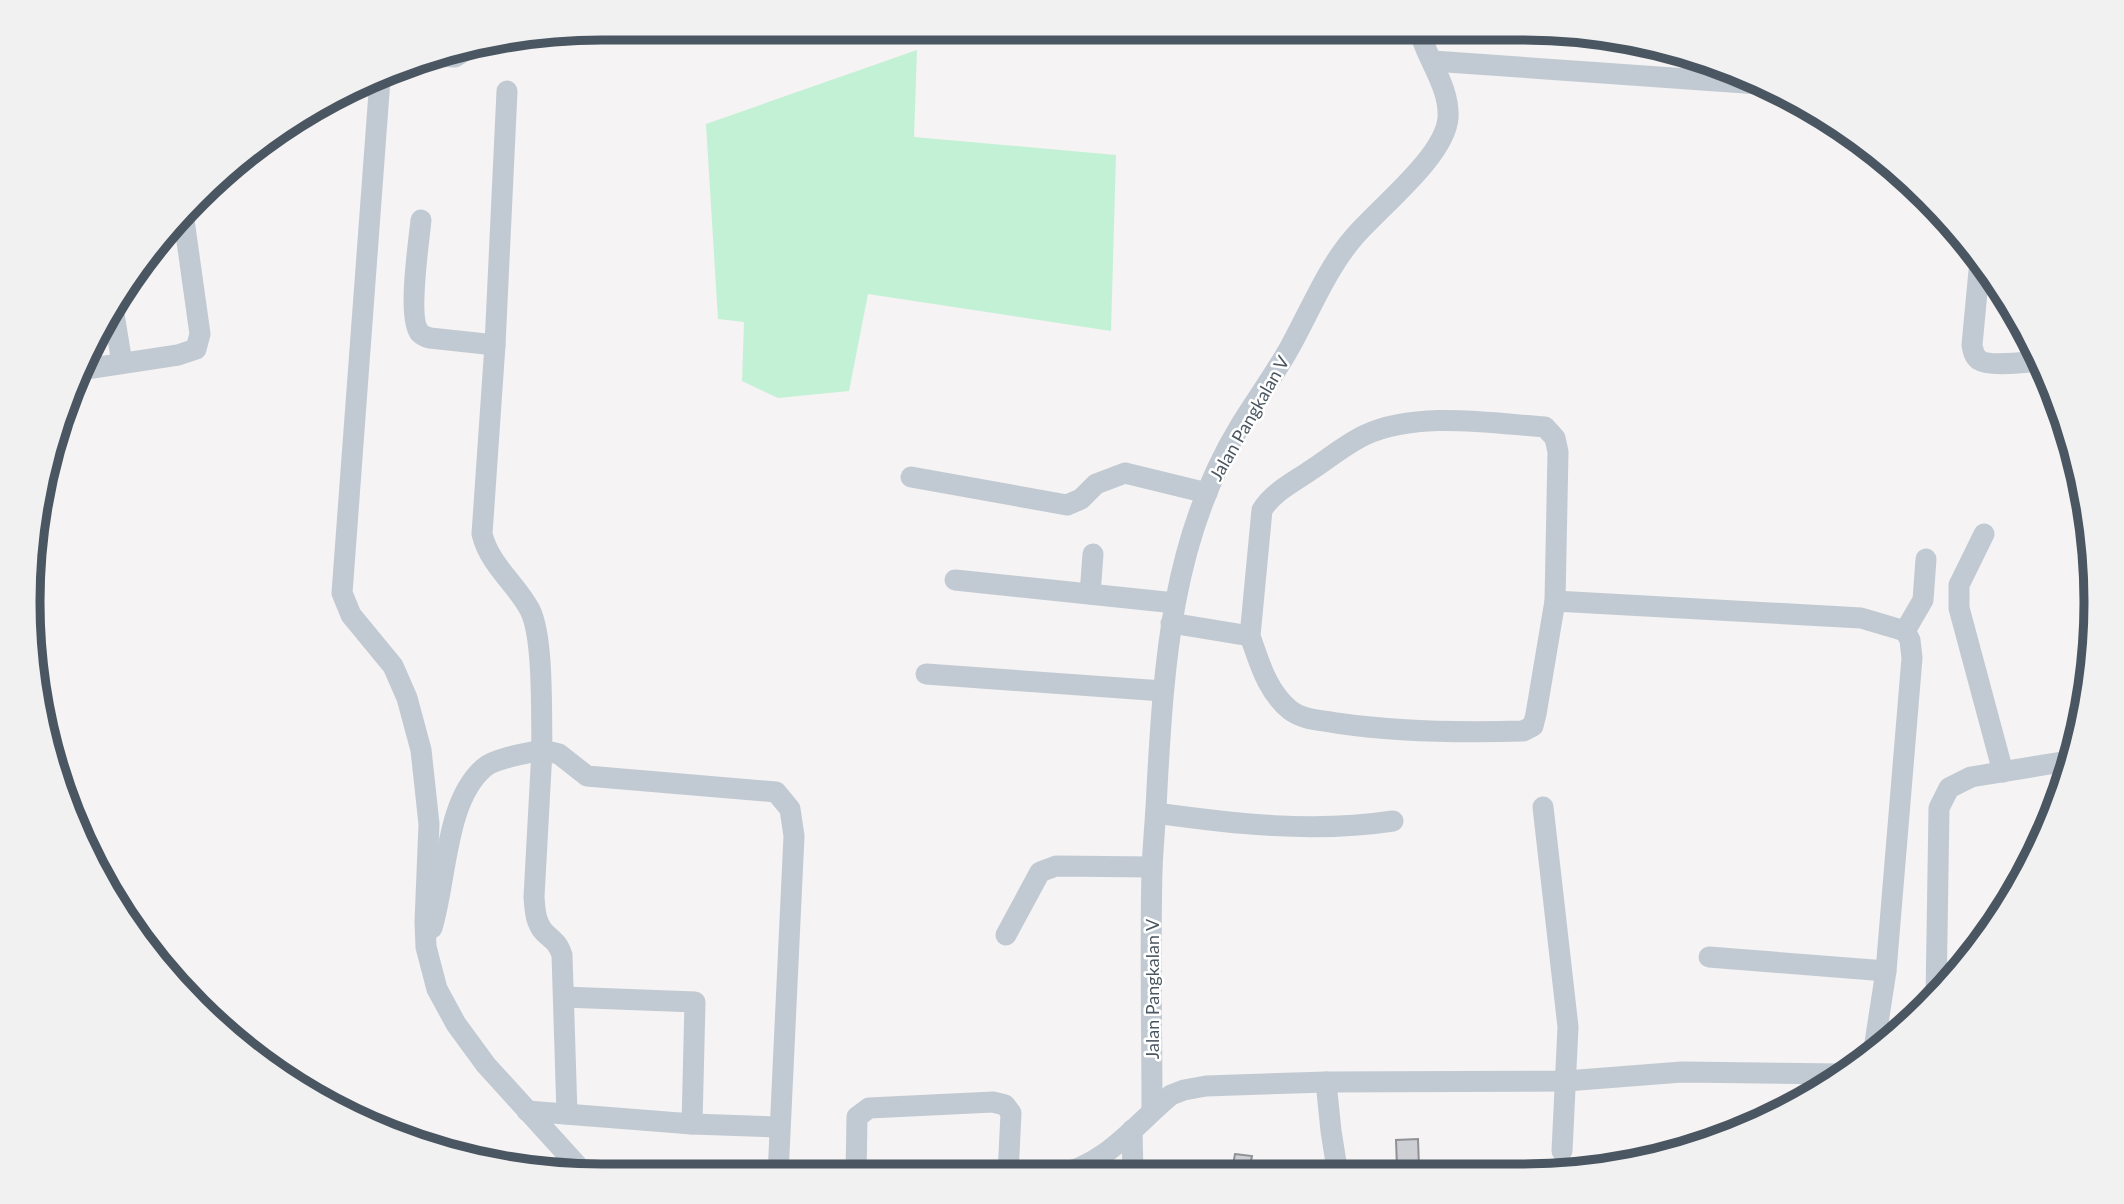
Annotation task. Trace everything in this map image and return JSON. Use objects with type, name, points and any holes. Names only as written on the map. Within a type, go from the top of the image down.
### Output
[{"type":"street","name":"Jalan Pangkalan V","points":[[1152,1111],[1152,867],[1163,691],[1173,613],[1188,546],[1207,493],[1240,427],[1281,363],[1343,250],[1383,205],[1427,162],[1446,130],[1447,108],[1433,61],[1422,40]]},
{"type":"street","points":[[1433,61],[1735,82]]},
{"type":"street","points":[[379,86],[342,593],[351,615],[393,666],[407,698],[421,750],[429,824],[426,947],[437,989],[456,1024],[486,1065],[575,1163]]},
{"type":"street","points":[[507,91],[495,345],[482,534],[486,551],[531,611],[539,649],[542,750],[534,897],[536,917],[542,930],[558,943],[562,955],[567,1114]]},
{"type":"street","points":[[421,220],[414,297],[417,328],[420,333],[430,338],[495,345]]},
{"type":"street","points":[[92,368],[187,353],[196,349],[200,341],[185,227]]},
{"type":"street","points":[[1979,275],[1973,354],[1980,361],[1990,363],[2029,361]]},
{"type":"street","points":[[115,322],[122,363]]},
{"type":"street","points":[[1412,422],[1492,423],[1545,427],[1551,431],[1555,438],[1558,467],[1555,601],[1533,726],[1523,731],[1423,732],[1376,729],[1303,718],[1293,712],[1269,687],[1250,636],[1262,510],[1268,501],[1364,436],[1384,428],[1412,422]]},
{"type":"street","points":[[911,477],[1067,505],[1081,499],[1096,484],[1125,473],[1207,493]]},
{"type":"street","points":[[1984,534],[1959,585],[1959,608],[2003,772]]},
{"type":"street","points":[[1090,594],[1093,554]]},
{"type":"street","points":[[1905,631],[1923,600],[1926,559]]},
{"type":"street","points":[[954,580],[1090,594],[1173,613],[1250,636]]},
{"type":"street","points":[[1555,601],[1861,618],[1905,631],[1910,640],[1912,659],[1886,971],[1876,1038]]},
{"type":"street","points":[[926,674],[1163,691]]},
{"type":"street","points":[[426,947],[440,900],[450,836],[466,789],[487,765],[542,750],[559,754],[587,776],[776,792],[790,809],[794,836],[778,1164]]},
{"type":"street","points":[[1936,980],[1939,808],[1949,788],[1971,777],[2060,762]]},
{"type":"street","points":[[1543,807],[1568,1027],[1562,1151]]},
{"type":"street","points":[[1156,813],[1328,828],[1393,821]]},
{"type":"street","points":[[1006,935],[1040,872],[1056,866],[1105,864],[1152,867]]},
{"type":"street","points":[[1709,957],[1886,971]]},
{"type":"street","points":[[564,997],[695,1002],[692,1124]]},
{"type":"street","points":[[1088,1164],[1104,1156],[1171,1095],[1206,1086],[1326,1082],[1566,1081],[1682,1072],[1826,1074]]},
{"type":"street","points":[[1326,1082],[1337,1164]]},
{"type":"street","points":[[856,1164],[857,1117],[869,1108],[993,1102],[1005,1105],[1012,1113],[1009,1164]]},
{"type":"street","points":[[527,1111],[692,1124],[778,1127]]},
{"type":"street","points":[[1132,1130],[1133,1164]]},
{"type":"green space","points":[[917,50],[914,137],[1116,155],[1111,331],[868,294],[849,391],[778,398],[742,381],[744,322],[718,319],[706,124]]},
{"type":"building","points":[[1418,1139],[1419,1164],[1397,1164],[1396,1140]]},
{"type":"building","points":[[1235,1154],[1252,1156],[1250,1164],[1233,1164]]}]
